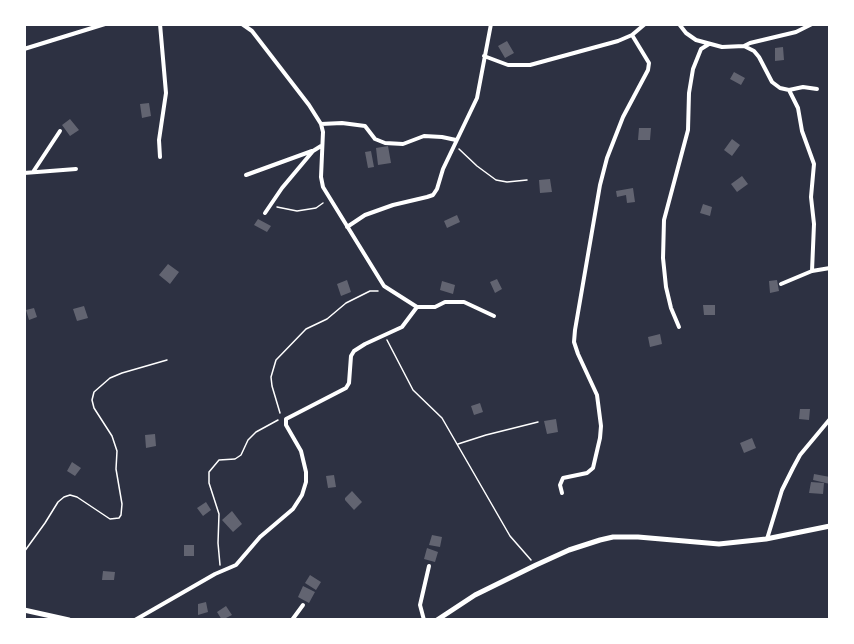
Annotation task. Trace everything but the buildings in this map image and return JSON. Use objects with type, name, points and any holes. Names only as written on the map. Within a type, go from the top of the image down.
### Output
[{"type":"street","points":[[24,49],[105,24]]},
{"type":"street","points":[[160,24],[166,93],[159,140],[160,157]]},
{"type":"street","points":[[242,24],[252,31],[321,124],[321,177],[329,199],[379,280],[390,291],[417,307],[435,307],[445,302],[464,302],[494,316]]},
{"type":"street","points":[[347,227],[380,209],[433,195],[455,142],[477,98],[490,24]]},
{"type":"street","points":[[484,56],[508,65],[530,65],[595,48],[632,35],[645,24]]},
{"type":"street","points":[[679,24],[696,40],[722,47],[744,46],[796,32],[812,24]]},
{"type":"street","points":[[562,493],[560,485],[563,477],[587,473],[593,468],[600,438],[601,426],[597,395],[574,342],[600,185],[607,158],[623,117],[648,70],[649,63],[632,35]]},
{"type":"street","points":[[679,327],[666,287],[663,258],[664,220],[688,130],[688,93],[693,69],[701,49],[708,44]]},
{"type":"street","points":[[744,46],[754,51],[772,82],[780,88],[817,89]]},
{"type":"street","points":[[789,90],[798,108],[802,131],[814,164],[811,197],[814,224],[812,272]]},
{"type":"street","points":[[321,124],[342,123],[365,126],[375,139],[385,143],[403,144],[424,136],[442,137],[455,142]]},
{"type":"street","points":[[33,172],[60,131]]},
{"type":"street","points":[[246,175],[321,146]]},
{"type":"street","points":[[265,213],[282,188],[313,151]]},
{"type":"street","points":[[24,173],[76,170]]},
{"type":"street","points":[[781,284],[830,268]]},
{"type":"street","points":[[135,620],[236,565],[260,537],[293,509],[302,495],[306,482],[304,460],[286,425],[286,419],[346,388],[349,383],[351,356],[354,351],[402,327],[417,307]]},
{"type":"street","points":[[766,539],[782,490],[793,468],[800,455],[830,419]]},
{"type":"street","points":[[437,620],[475,595],[569,550],[613,537],[719,544],[766,539],[830,526]]},
{"type":"street","points":[[424,620],[420,605],[429,566]]},
{"type":"street","points":[[292,620],[303,605]]},
{"type":"street","points":[[24,610],[69,620]]},
{"type":"path","points":[[455,142],[477,166],[496,180],[507,182],[527,180]]},
{"type":"path","points":[[271,204],[282,209],[297,211],[316,208],[329,199]]},
{"type":"path","points":[[221,572],[218,543],[219,514],[209,483],[209,472],[219,460],[235,459],[241,455],[248,440],[256,432],[283,417],[272,386],[276,360],[306,329],[327,319],[346,303],[370,291],[390,291]]},
{"type":"path","points":[[385,335],[405,378],[413,390],[442,418],[510,536],[536,566]]},
{"type":"path","points":[[24,552],[64,496],[77,497],[110,519],[119,518],[122,515],[116,469],[117,451],[112,436],[93,408],[94,392],[100,385],[116,375],[167,360]]},
{"type":"path","points":[[457,445],[538,422]]}]
